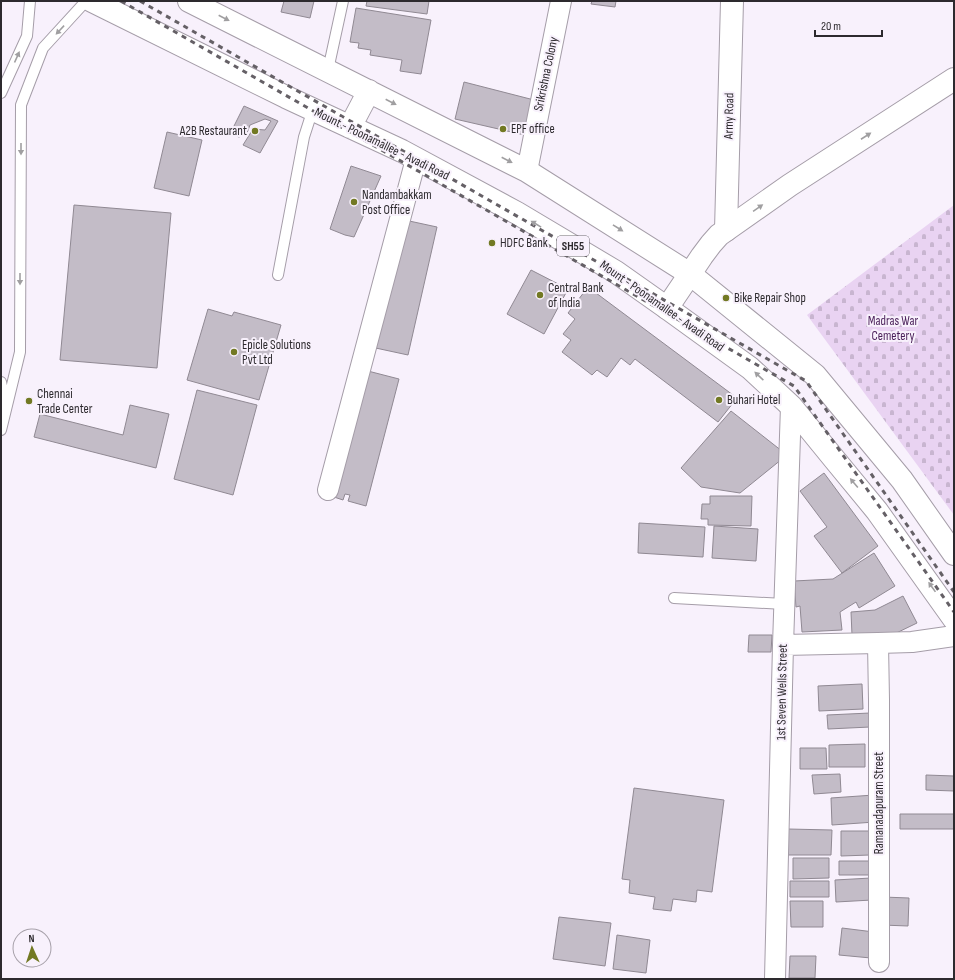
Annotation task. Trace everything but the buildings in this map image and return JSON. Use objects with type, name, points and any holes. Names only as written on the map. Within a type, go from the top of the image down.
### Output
[{"type":"main road","name":"Mount - Poonamallee - Avadi Road","points":[[92,1],[416,159],[518,213],[616,272],[667,308],[750,368],[791,406],[877,512],[954,622]]},
{"type":"main road","points":[[190,1],[527,170],[690,274],[815,375],[902,480],[954,554]]},
{"type":"main road","name":"Army Road","points":[[726,230],[732,1]]},
{"type":"main road","points":[[667,308],[711,244],[726,230],[790,185],[954,79]]},
{"type":"main road","points":[[350,127],[369,91]]},
{"type":"street","name":"Srikrishna Colony","points":[[527,170],[561,1]]},
{"type":"street","points":[[328,490],[416,159]]},
{"type":"street","name":"1st Seven Wells Street","points":[[775,979],[784,604],[791,406]]},
{"type":"street","points":[[783,645],[912,642],[954,622]]},
{"type":"street","name":"Ramanadapuram Street","points":[[878,643],[879,962]]},
{"type":"lane","points":[[1,93],[26,36],[30,1]]},
{"type":"lane","points":[[1,430],[20,352],[21,105],[42,48],[86,1]]},
{"type":"lane","points":[[328,70],[343,1]]},
{"type":"lane","points":[[278,275],[304,138],[312,109]]},
{"type":"lane","points":[[1,382],[6,411]]},
{"type":"lane","points":[[674,598],[784,604]]},
{"type":"green space","name":"Madras War Cemetery","points":[[954,205],[954,515],[807,315]]},
{"type":"railway","points":[[121,1],[794,386],[954,612]]},
{"type":"railway","points":[[140,1],[806,381],[954,592]]},
{"type":"place","name":"EPF office","points":[[503,129]]},
{"type":"place","name":"A2B Restaurant","points":[[255,131]]},
{"type":"place","name":"Nandambakkam Post Office","points":[[354,202]]},
{"type":"place","name":"HDFC Bank","points":[[492,243]]},
{"type":"place","name":"Central Bank of India","points":[[540,295]]},
{"type":"place","name":"Bike Repair Shop","points":[[726,298]]},
{"type":"place","name":"Epicle Solutions Pvt Ltd","points":[[234,352]]},
{"type":"place","name":"Buhari Hotel","points":[[719,400]]},
{"type":"place","name":"Chennai Trade Center","points":[[29,401]]}]
